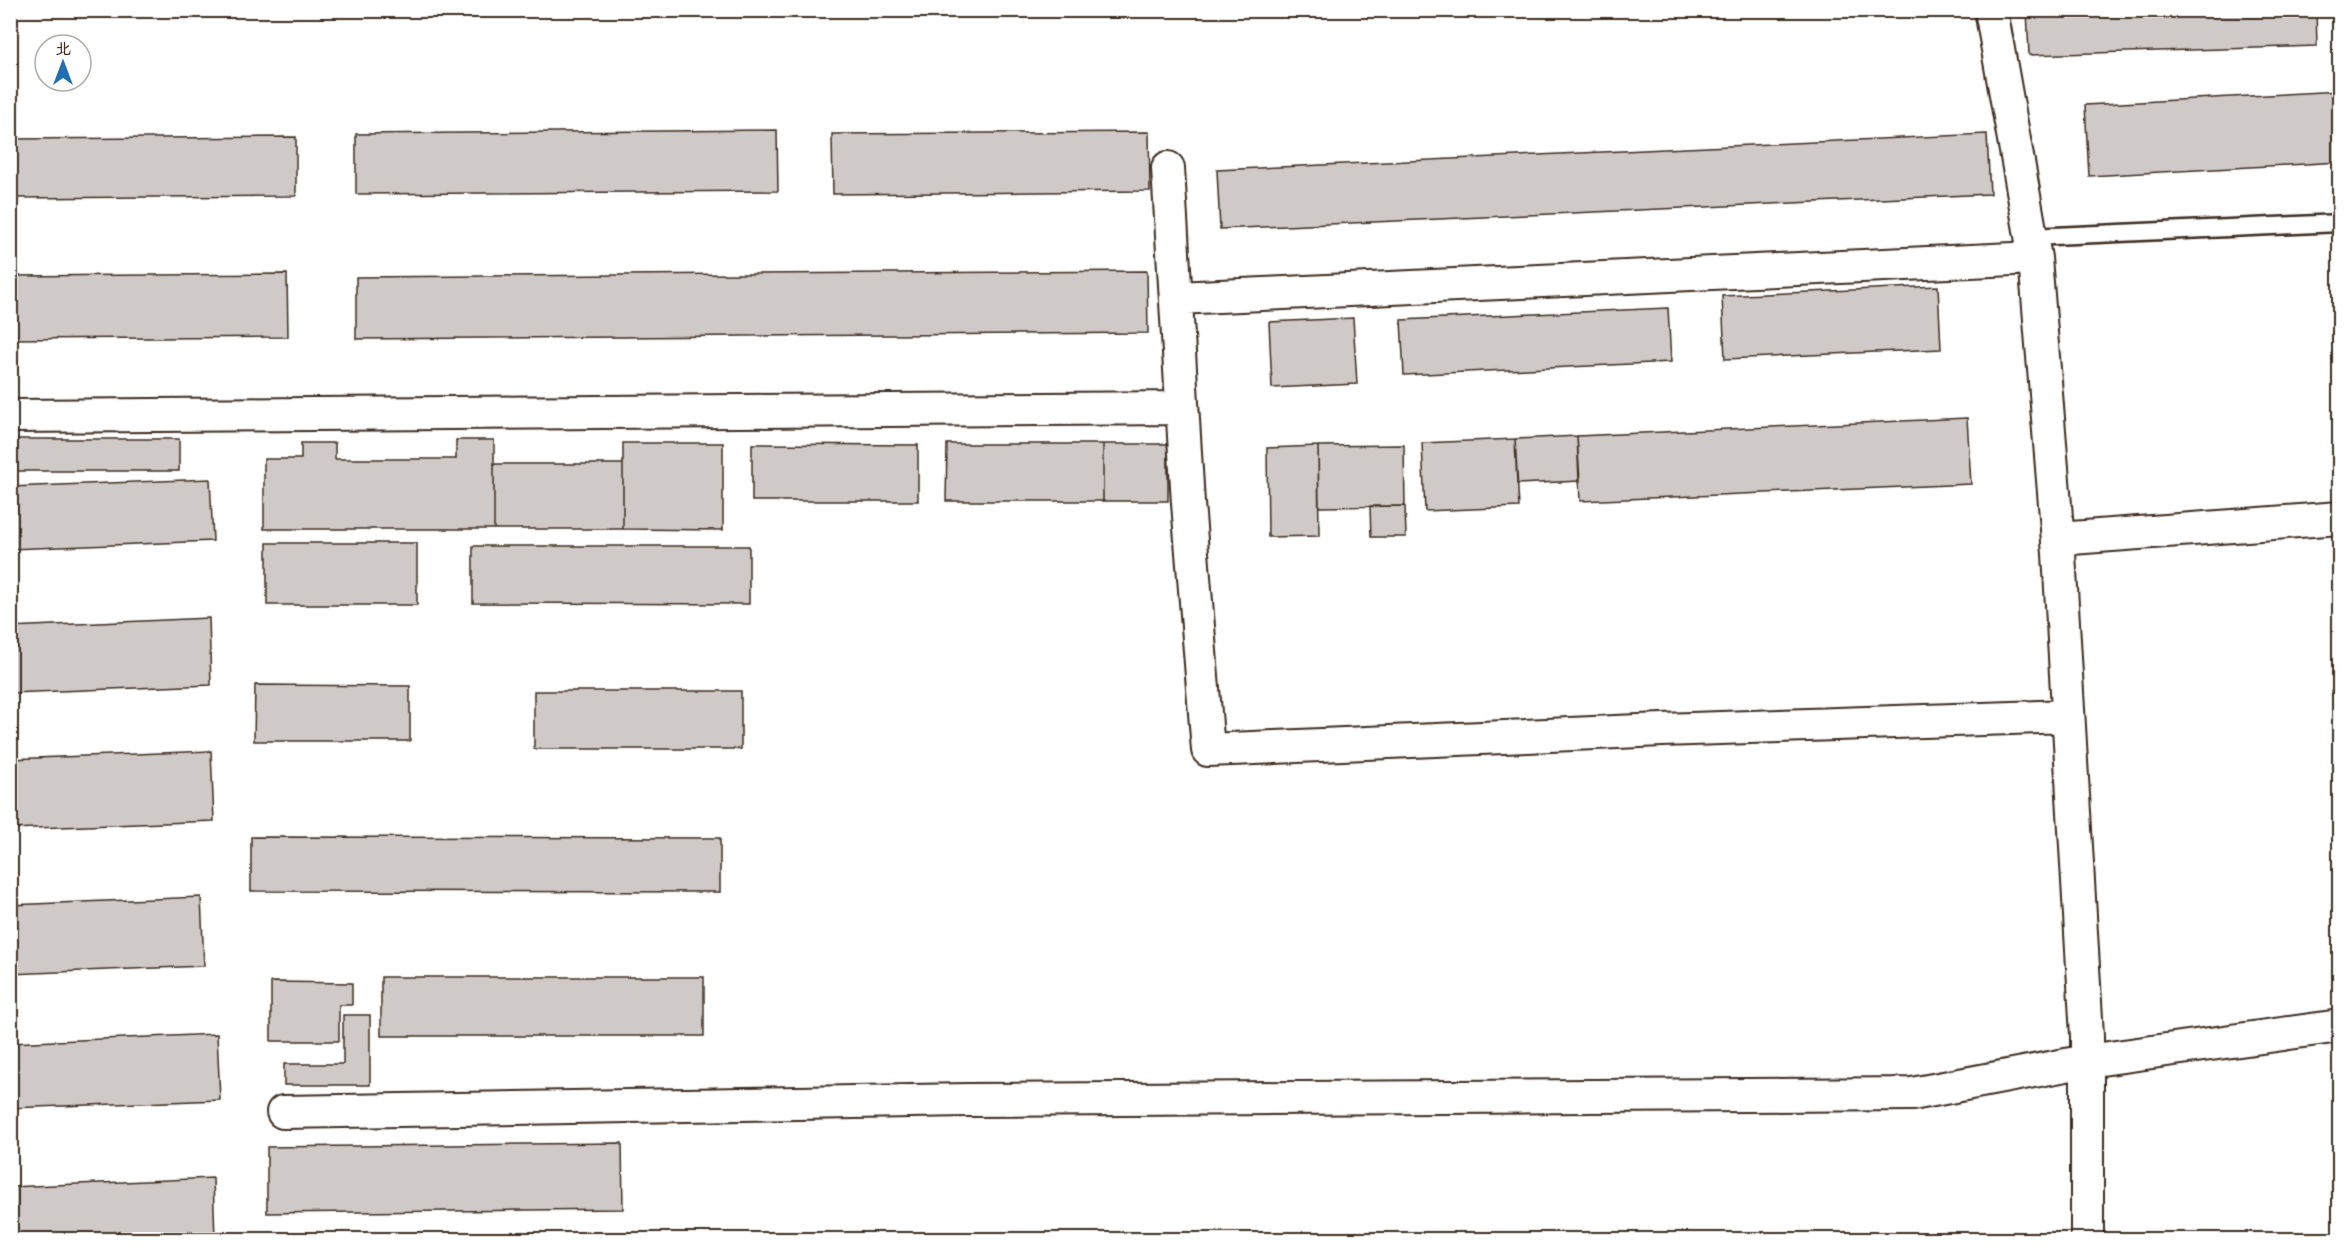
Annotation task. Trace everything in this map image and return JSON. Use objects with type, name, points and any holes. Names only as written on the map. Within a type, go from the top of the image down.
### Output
[{"type":"street","points":[[1991,10],[2033,248],[2058,539],[2087,1060],[2087,1239]]},
{"type":"street","points":[[1168,168],[1182,408],[1208,750],[1650,730],[2068,716]]},
{"type":"street","points":[[1176,298],[2033,248]]},
{"type":"street","points":[[10,416],[1182,408]]},
{"type":"street","points":[[2058,539],[2340,518]]},
{"type":"street","points":[[283,1112],[980,1100],[1912,1094],[2087,1060],[2340,1026]]},
{"type":"lane","points":[[2033,248],[2340,223]]},
{"type":"building","points":[[2027,10],[2316,10],[2317,46],[2029,55]]},
{"type":"building","points":[[2340,91],[2340,162],[2089,176],[2085,105]]},
{"type":"building","points":[[777,130],[778,191],[356,194],[356,134]]},
{"type":"building","points":[[1149,132],[1150,191],[833,194],[832,134]]},
{"type":"building","points":[[1987,134],[1990,194],[1220,229],[1217,170]]},
{"type":"building","points":[[296,137],[296,196],[10,198],[10,139]]},
{"type":"building","points":[[1147,271],[1148,333],[356,339],[356,277]]},
{"type":"building","points":[[287,274],[288,337],[10,339],[10,276]]},
{"type":"building","points":[[1938,286],[1941,349],[1725,359],[1722,296]]},
{"type":"building","points":[[1668,308],[1671,362],[1404,375],[1401,320]]},
{"type":"building","points":[[1353,318],[1357,384],[1272,388],[1269,322]]},
{"type":"building","points":[[1967,418],[1971,484],[1580,501],[1577,436]]},
{"type":"building","points":[[1577,436],[1580,481],[1517,484],[1515,439]]},
{"type":"building","points":[[10,439],[179,439],[179,471],[10,471]]},
{"type":"building","points":[[1515,439],[1519,507],[1425,511],[1422,443]]},
{"type":"building","points":[[456,440],[494,440],[494,529],[264,529],[264,459],[301,459],[301,443],[335,443],[335,459],[456,459]]},
{"type":"building","points":[[623,443],[723,443],[723,530],[623,529]]},
{"type":"building","points":[[752,444],[918,445],[918,501],[752,501]]},
{"type":"building","points":[[947,444],[1103,444],[1103,501],[946,501]]},
{"type":"building","points":[[1103,444],[1168,444],[1168,501],[1103,501]]},
{"type":"building","points":[[1404,445],[1405,506],[1319,507],[1318,446]]},
{"type":"building","points":[[1318,446],[1319,536],[1268,537],[1267,448]]},
{"type":"building","points":[[494,464],[623,464],[623,529],[494,529]]},
{"type":"building","points":[[210,479],[213,541],[10,549],[10,487]]},
{"type":"building","points":[[1370,506],[1405,506],[1406,537],[1371,537]]},
{"type":"building","points":[[267,543],[417,543],[417,605],[267,605]]},
{"type":"building","points":[[473,546],[749,546],[749,604],[473,603]]},
{"type":"building","points":[[209,618],[211,685],[10,693],[10,627]]},
{"type":"building","points":[[255,685],[410,686],[410,741],[254,741]]},
{"type":"building","points":[[534,691],[741,691],[741,749],[534,749]]},
{"type":"building","points":[[211,751],[214,821],[10,829],[10,759]]},
{"type":"building","points":[[251,837],[720,838],[720,892],[251,891]]},
{"type":"building","points":[[201,897],[204,966],[10,974],[10,905]]},
{"type":"building","points":[[381,977],[704,977],[704,1036],[381,1036]]},
{"type":"building","points":[[271,982],[352,983],[352,1005],[339,1005],[339,1041],[271,1041]]},
{"type":"building","points":[[343,1015],[370,1015],[370,1085],[284,1085],[284,1064],[343,1064]]},
{"type":"building","points":[[217,1034],[220,1100],[10,1108],[10,1043]]},
{"type":"building","points":[[622,1143],[623,1209],[267,1213],[267,1147]]},
{"type":"building","points":[[213,1178],[215,1240],[10,1240],[10,1187]]}]
